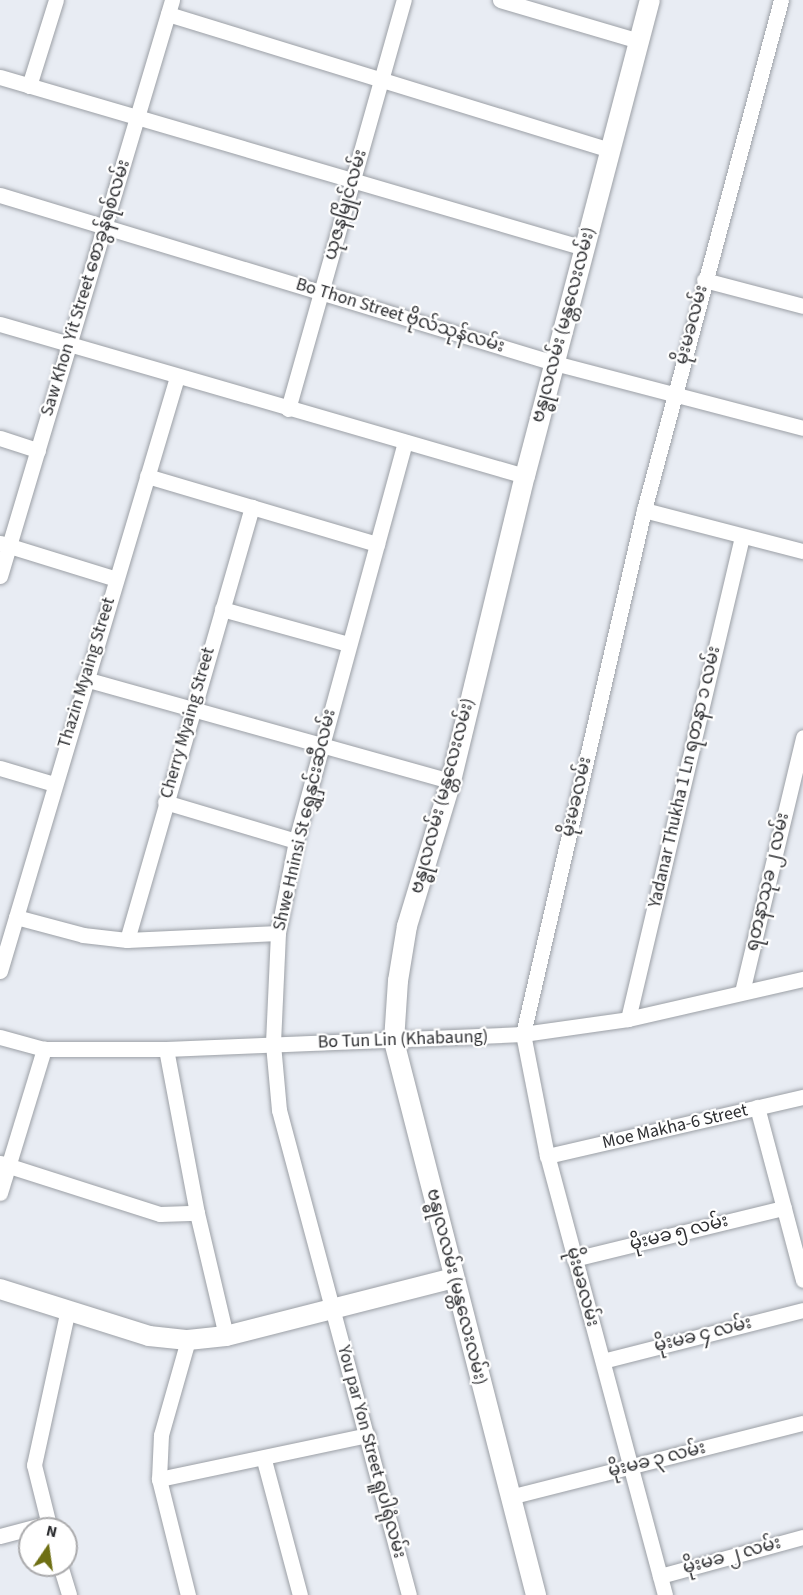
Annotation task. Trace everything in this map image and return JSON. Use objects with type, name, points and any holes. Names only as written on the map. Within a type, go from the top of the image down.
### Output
[{"type":"street","points":[[29,86],[56,0]]},
{"type":"street","name":"ယုဇနမြိုင်လမ်း","points":[[288,409],[404,0]]},
{"type":"street","points":[[500,0],[639,41]]},
{"type":"street","name":"ဗန္ဓုလလမ်း (မန္တလေးလမ်း)","points":[[536,1595],[394,1041],[407,926],[451,781],[525,476],[650,0]]},
{"type":"street","name":"မိုးမခလမ်း","points":[[665,1595],[547,1156],[523,1034],[644,510],[673,395],[781,0]]},
{"type":"street","points":[[170,7],[382,80],[610,150]]},
{"type":"street","name":"Saw Khon Yit Street စောခွန်ရစ်လမ်း","points":[[0,576],[4,544],[38,450],[170,7]]},
{"type":"street","points":[[0,77],[584,248]]},
{"type":"street","name":"Bo Thon Street ဗိုလ်သုန်လမ်း","points":[[0,195],[554,363],[803,428]]},
{"type":"street","points":[[704,280],[803,306]]},
{"type":"street","points":[[0,324],[69,346],[525,476]]},
{"type":"street","name":"Thazin Myaing Street","points":[[0,970],[177,377]]},
{"type":"street","points":[[0,438],[38,450]]},
{"type":"street","name":"Shwe Hninsi St ရွှေနှင်းဆီလမ်း","points":[[333,1309],[279,1110],[273,1044],[278,933],[296,841],[319,746],[405,442]]},
{"type":"street","points":[[147,476],[377,544]]},
{"type":"street","name":"Cherry Myaing Street","points":[[127,940],[252,507]]},
{"type":"street","points":[[644,510],[803,551]]},
{"type":"street","name":"Yadanar Thukha 1 Ln ရတနာ ၁ လမ်း","points":[[628,1019],[742,536]]},
{"type":"street","points":[[4,544],[116,579]]},
{"type":"street","points":[[222,609],[348,644]]},
{"type":"street","points":[[85,679],[451,781]]},
{"type":"street","name":"ရတနာသုခ ၂ လမ်း","points":[[742,992],[803,737]]},
{"type":"street","points":[[0,768],[54,784]]},
{"type":"street","points":[[165,802],[296,841]]},
{"type":"street","points":[[16,917],[83,935],[127,940],[278,933]]},
{"type":"street","name":"Bo Tun Lin (Khabaung)","points":[[0,1036],[44,1048],[166,1049],[523,1034],[628,1019],[803,979]]},
{"type":"street","points":[[0,1193],[4,1165],[44,1048]]},
{"type":"street","points":[[166,1049],[196,1214],[226,1336]]},
{"type":"street","name":"Moe Makha-6 Street","points":[[547,1156],[803,1097]]},
{"type":"street","points":[[757,1107],[803,1280]]},
{"type":"street","points":[[4,1165],[160,1214],[196,1214]]},
{"type":"street","name":"မိုးမခ ၅ လမ်း","points":[[574,1259],[784,1208]]},
{"type":"street","points":[[0,1289],[149,1336],[188,1340],[226,1336],[453,1278]]},
{"type":"street","points":[[47,1517],[34,1465],[68,1309]]},
{"type":"street","name":"You par Yon Street ရူပါရုံလမ်း","points":[[333,1309],[409,1595]]},
{"type":"street","name":"မိုးမခ ၄ လမ်း","points":[[603,1361],[803,1310]]},
{"type":"street","points":[[188,1340],[161,1435],[159,1479],[188,1595]]},
{"type":"street","name":"မိုးမခ ၃ လမ်း","points":[[510,1497],[803,1423]]},
{"type":"street","points":[[159,1479],[264,1460],[367,1436]]},
{"type":"street","points":[[264,1460],[300,1595]]},
{"type":"street","points":[[0,1536],[18,1532]]},
{"type":"street","name":"မိုးမခ ၂ လမ်း","points":[[660,1576],[803,1537]]},
{"type":"street","points":[[64,1577],[69,1595]]}]
